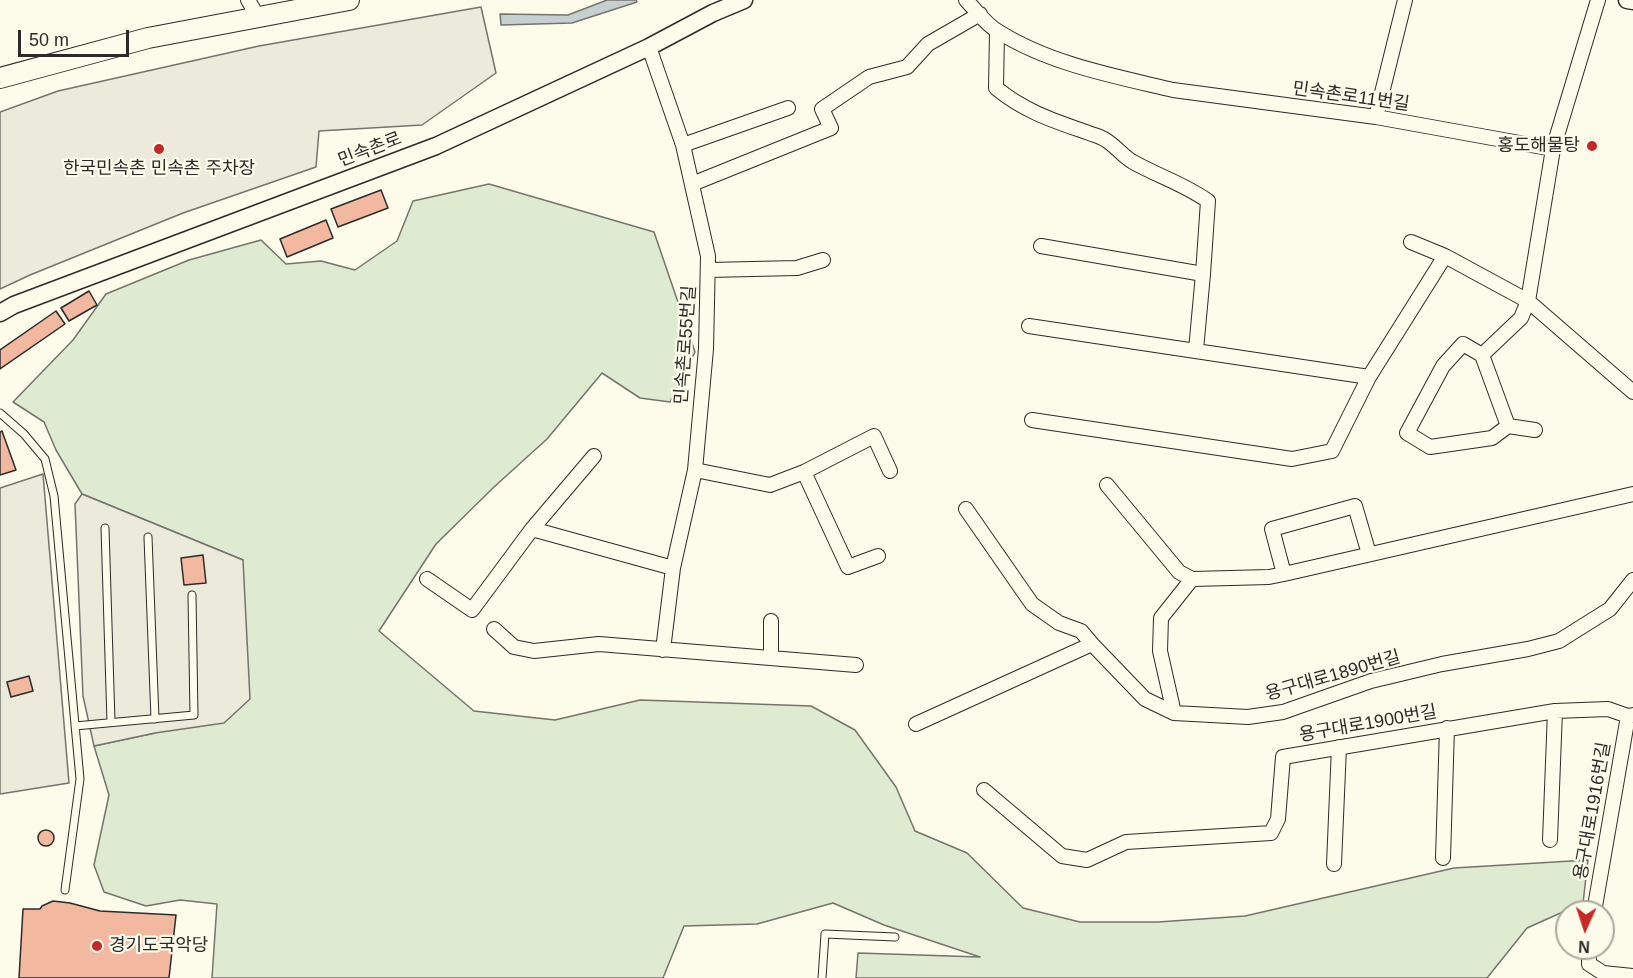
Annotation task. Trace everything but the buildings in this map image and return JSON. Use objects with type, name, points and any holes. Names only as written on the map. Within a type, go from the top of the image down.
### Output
[{"type":"main road","points":[[0,78],[148,38],[349,0]]},
{"type":"street","points":[[248,0],[258,17]]},
{"type":"street","name":"민속촌로","points":[[0,313],[14,305],[436,146],[649,47],[712,7],[744,0]]},
{"type":"street","name":"민속촌로11번길","points":[[966,0],[997,32],[1061,62],[1173,90],[1376,117],[1553,149]]},
{"type":"street","points":[[1376,117],[1404,0]]},
{"type":"street","points":[[1482,355],[1521,318],[1528,301],[1553,149],[1598,0]]},
{"type":"street","points":[[1627,0],[1633,1]]},
{"type":"street","points":[[692,184],[831,129],[822,109],[869,77],[907,68],[928,45],[980,14]]},
{"type":"street","points":[[997,32],[996,88],[1008,98],[1033,113],[1102,138],[1132,162],[1191,189],[1208,201],[1196,350]]},
{"type":"street","name":"민속촌로55번길","points":[[649,47],[682,145],[708,256],[709,270],[706,350],[695,470],[674,568],[663,650]]},
{"type":"street","points":[[682,145],[788,108]]},
{"type":"street","points":[[1411,242],[1445,256],[1528,301],[1633,392]]},
{"type":"street","points":[[1041,246],[1203,274]]},
{"type":"street","points":[[1032,420],[1292,459],[1332,451],[1369,377],[1445,256]]},
{"type":"street","points":[[709,270],[797,268],[824,260]]},
{"type":"street","points":[[1029,326],[1369,377]]},
{"type":"street","points":[[1401,446],[1443,366],[1463,344],[1482,355],[1508,426]]},
{"type":"street","points":[[1407,433],[1430,447],[1492,438],[1508,426],[1535,430]]},
{"type":"street","points":[[695,470],[770,485],[804,472],[874,436],[890,471]]},
{"type":"street","points":[[427,579],[472,610],[532,529],[594,456]]},
{"type":"street","points":[[804,472],[848,567],[878,556]]},
{"type":"street","points":[[1107,485],[1179,572],[1192,579],[1269,577],[1633,494]]},
{"type":"street","points":[[1284,574],[1272,529],[1355,506],[1369,554]]},
{"type":"street","name":"용구대로1890번길","points":[[966,509],[1032,604],[1059,623],[1081,631],[1145,699],[1174,713],[1248,717],[1283,712],[1371,681],[1442,664],[1528,650],[1559,641],[1610,609],[1633,580]]},
{"type":"street","points":[[532,529],[674,568]]},
{"type":"street","points":[[1174,713],[1160,651],[1161,618],[1192,579]]},
{"type":"street","points":[[771,621],[771,658]]},
{"type":"street","points":[[494,629],[514,647],[534,651],[599,644],[856,665]]},
{"type":"street","points":[[916,724],[1092,644]]},
{"type":"street","name":"용구대로1900번길","points":[[984,790],[1062,856],[1087,860],[1126,842],[1271,833],[1278,819],[1282,757],[1555,711],[1608,709],[1631,716]]},
{"type":"street","points":[[1550,840],[1555,711]]},
{"type":"street","name":"용구대로1916번길","points":[[1596,900],[1631,716]]},
{"type":"street","points":[[1443,858],[1448,728]]},
{"type":"street","points":[[1334,864],[1339,747]]},
{"type":"street","points":[[1589,960],[1589,964],[1603,973],[1633,976]]},
{"type":"lane","points":[[0,413],[24,434],[45,459],[54,496],[80,779],[64,890]]},
{"type":"lane","points":[[105,528],[111,722]]},
{"type":"lane","points":[[148,537],[154,719]]},
{"type":"lane","points":[[75,726],[194,715],[192,595]]},
{"type":"lane","points":[[822,978],[825,934],[895,937]]},
{"type":"green space","points":[[489,184],[654,232],[695,352],[670,402],[640,398],[602,373],[547,439],[436,544],[379,631],[474,711],[555,720],[640,700],[811,706],[855,730],[896,787],[915,831],[967,853],[1023,908],[1080,922],[1158,922],[1245,916],[1454,868],[1588,860],[1583,900],[1555,900],[1555,916],[1527,928],[1487,978],[856,978],[858,953],[980,957],[884,925],[833,903],[757,924],[684,926],[663,978],[212,978],[217,904],[180,900],[146,906],[104,892],[94,865],[109,795],[94,746],[155,733],[243,560],[82,494],[56,450],[44,422],[13,402],[73,340],[106,294],[189,260],[261,240],[286,264],[321,261],[355,270],[397,241],[413,201]]},
{"type":"shaded area","points":[[607,0],[636,0],[637,2],[572,23],[501,25],[500,14],[568,15]]},
{"type":"shaded area","name":"한국민속촌 민속촌 주차장","points":[[481,7],[496,73],[422,125],[319,131],[316,167],[183,213],[0,289],[0,112],[58,91],[259,46]]},
{"type":"shaded area","points":[[43,474],[69,783],[0,794],[0,488]]},
{"type":"shaded area","points":[[82,494],[243,560],[250,699],[224,723],[155,733],[94,746],[83,696],[75,504]]},
{"type":"place","name":"홍도해물탕","points":[[1592,146]]},
{"type":"place","name":"한국민속촌 민속촌 주차장","points":[[159,149]]},
{"type":"place","name":"경기도국악당","points":[[97,946]]}]
